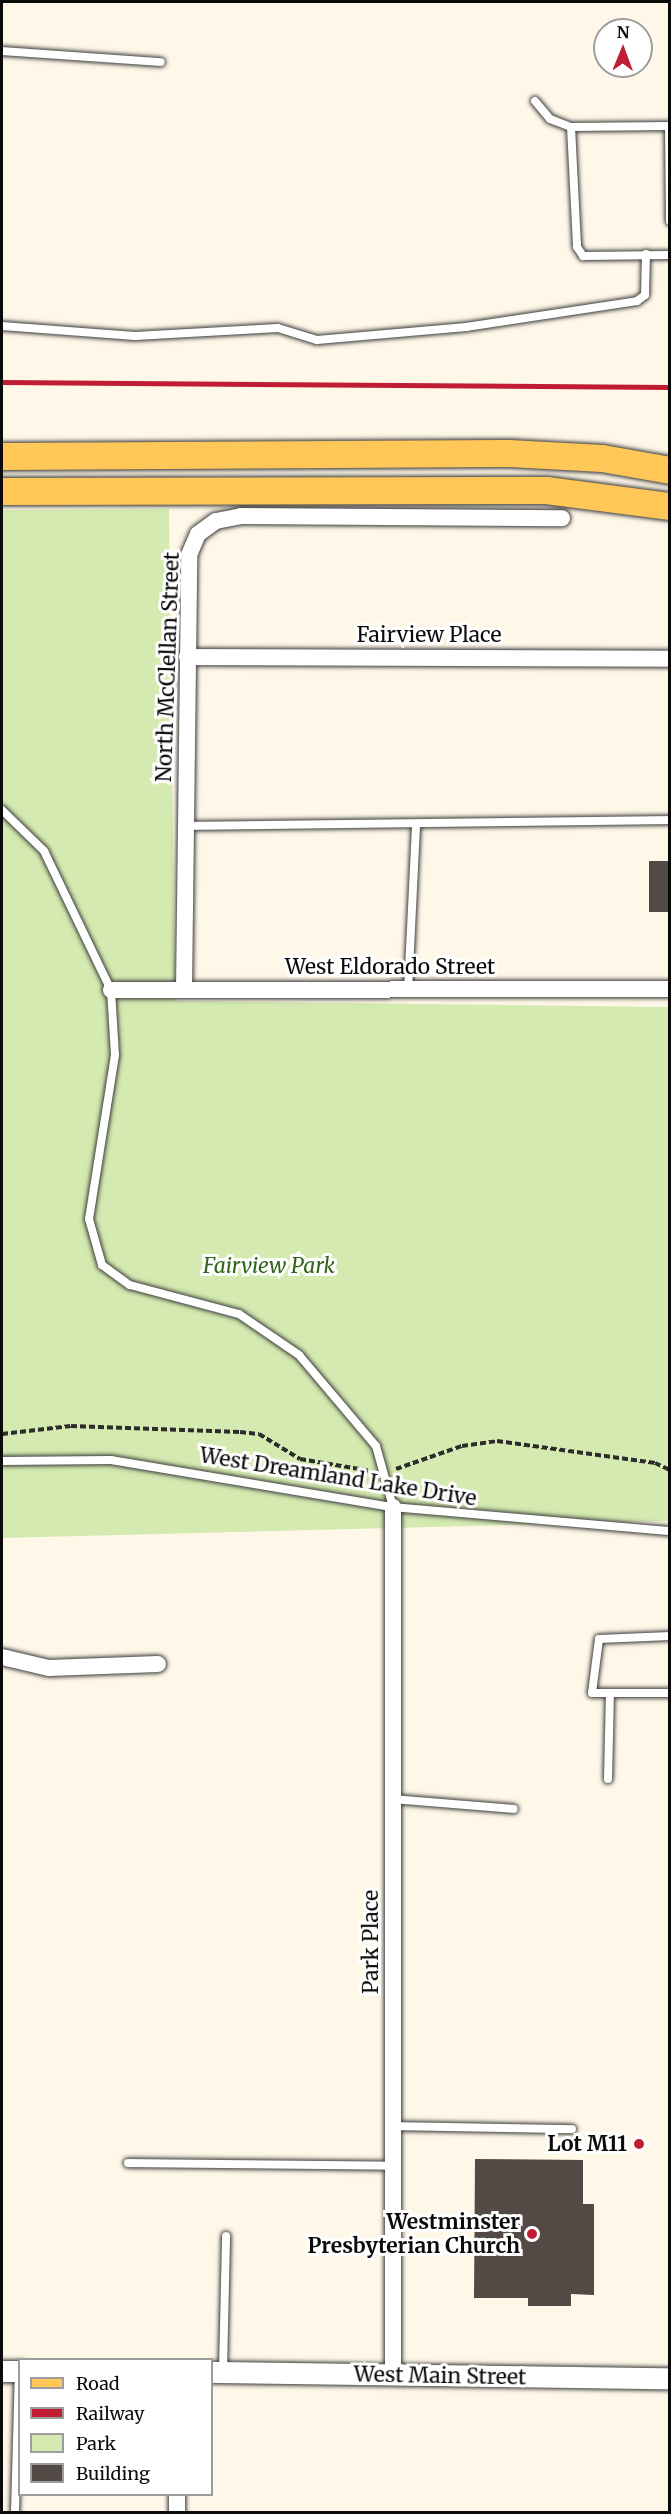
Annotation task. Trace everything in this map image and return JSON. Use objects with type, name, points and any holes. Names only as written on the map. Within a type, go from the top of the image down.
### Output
[{"type":"main road","points":[[2,456],[509,453],[602,458],[669,470]]},
{"type":"main road","points":[[2,490],[546,490],[669,506]]},
{"type":"street","name":"North McClellan Street","points":[[184,990],[189,555],[198,534],[216,521],[562,518]]},
{"type":"street","name":"Fairview Place","points":[[187,657],[669,659]]},
{"type":"street","name":"West Eldorado Street","points":[[111,990],[669,989]]},
{"type":"street","name":"Park Place","points":[[393,1507],[393,2376]]},
{"type":"street","points":[[2,1657],[49,1668],[158,1664]]},
{"type":"street","points":[[2,2371],[18,2371]]},
{"type":"street","name":"West Main Street","points":[[217,2372],[669,2378]]},
{"type":"street","points":[[177,2496],[177,2512]]},
{"type":"lane","points":[[2,51],[161,62]]},
{"type":"lane","points":[[535,101],[550,119],[571,127],[669,126],[669,221]]},
{"type":"lane","points":[[571,127],[577,247],[583,256],[669,255]]},
{"type":"lane","points":[[2,326],[135,336],[270,328],[317,340],[466,327],[637,301],[645,295],[646,254]]},
{"type":"lane","points":[[2,810],[44,851],[111,990],[115,1055],[89,1219],[102,1264],[130,1285],[239,1314],[299,1355],[376,1446],[393,1507]]},
{"type":"lane","points":[[186,826],[669,820]]},
{"type":"lane","points":[[408,990],[416,824]]},
{"type":"lane","name":"West Dreamland Lake Drive","points":[[2,1461],[111,1460],[393,1507],[669,1531]]},
{"type":"lane","points":[[669,1636],[599,1639],[592,1693],[669,1693]]},
{"type":"lane","points":[[608,1779],[610,1693]]},
{"type":"lane","points":[[393,1799],[514,1809]]},
{"type":"lane","points":[[393,2126],[572,2129]]},
{"type":"lane","points":[[128,2163],[393,2166]]},
{"type":"lane","points":[[217,2372],[226,2236]]},
{"type":"lane","points":[[15,2512],[18,2406]]},
{"type":"path","points":[[2,1434],[71,1426],[240,1432],[259,1434],[300,1459],[370,1472]]},
{"type":"path","points":[[401,1468],[462,1446],[497,1441],[655,1463],[669,1470]]},
{"type":"green space","name":"Fairview Park","points":[[169,509],[175,1001],[669,1007],[669,1521],[2,1538],[2,510]]},
{"type":"building","points":[[649,861],[669,861],[669,912],[649,912]]},
{"type":"building","name":"Westminster Presbyterian Church","points":[[475,2159],[583,2160],[583,2204],[594,2204],[594,2295],[571,2294],[571,2306],[528,2306],[528,2298],[474,2298]]},
{"type":"railway","points":[[2,382],[670,387]]},
{"type":"place","name":"Lot M11","points":[[639,2144]]},
{"type":"place","name":"Westminster Presbyterian Church","points":[[532,2234]]}]
